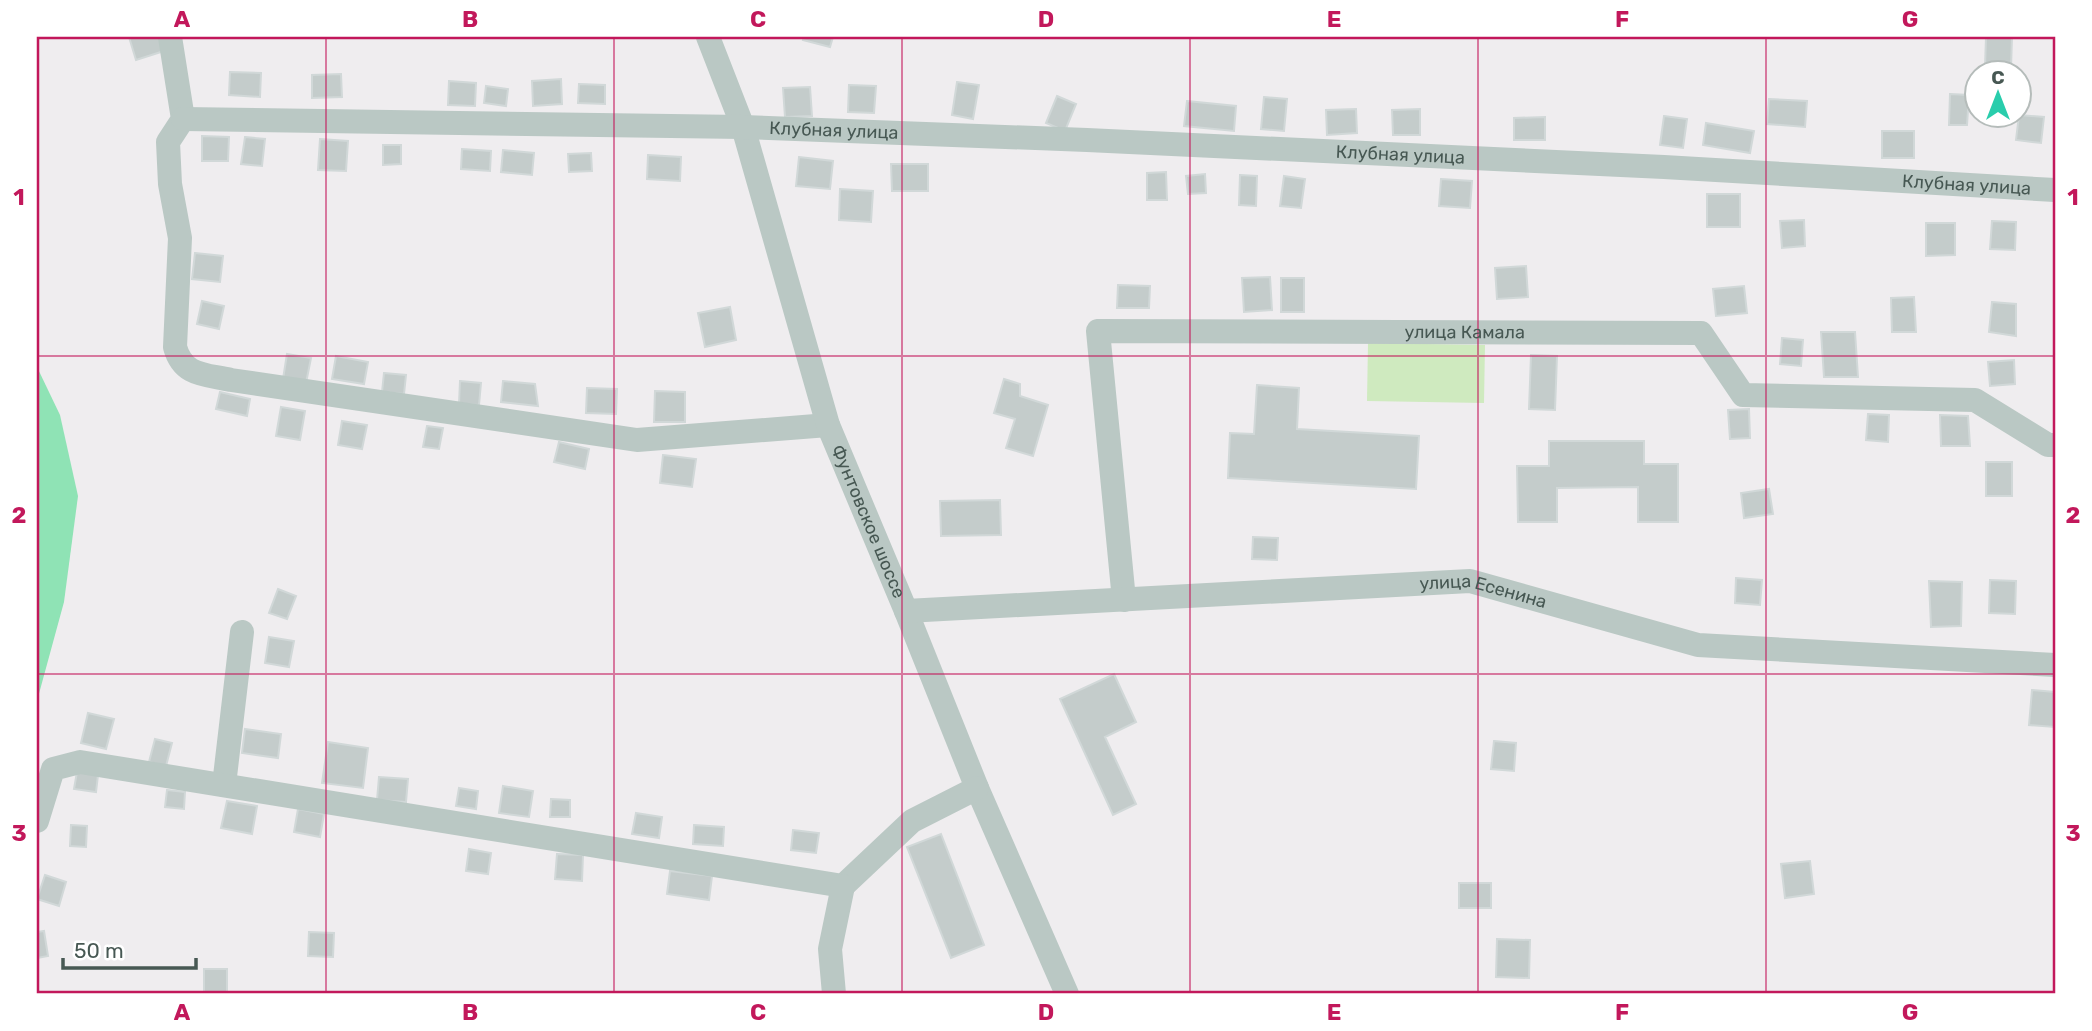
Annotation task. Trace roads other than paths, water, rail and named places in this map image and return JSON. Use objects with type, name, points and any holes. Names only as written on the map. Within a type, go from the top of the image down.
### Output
[{"type":"street","points":[[170,37],[183,119],[168,142],[170,184],[180,238],[175,347],[179,361],[192,372],[637,440],[828,425]]},
{"type":"street","name":"Фунтовское шоссе","points":[[708,37],[743,127],[828,425],[976,788],[1067,994]]},
{"type":"street","name":"Клубная улица","points":[[183,119],[743,127],[1087,140],[1595,164],[2055,190]]},
{"type":"street","name":"улица Камала","points":[[1124,600],[1098,331],[1701,333],[1743,395],[1975,400],[2048,445],[2055,445]]},
{"type":"street","name":"улица Есенина","points":[[906,611],[1471,581],[1698,645],[2055,665]]},
{"type":"street","points":[[223,785],[242,632]]},
{"type":"street","points":[[37,821],[52,769],[80,762],[843,886]]},
{"type":"street","points":[[834,994],[830,949],[843,886],[912,821],[976,788]]}]
